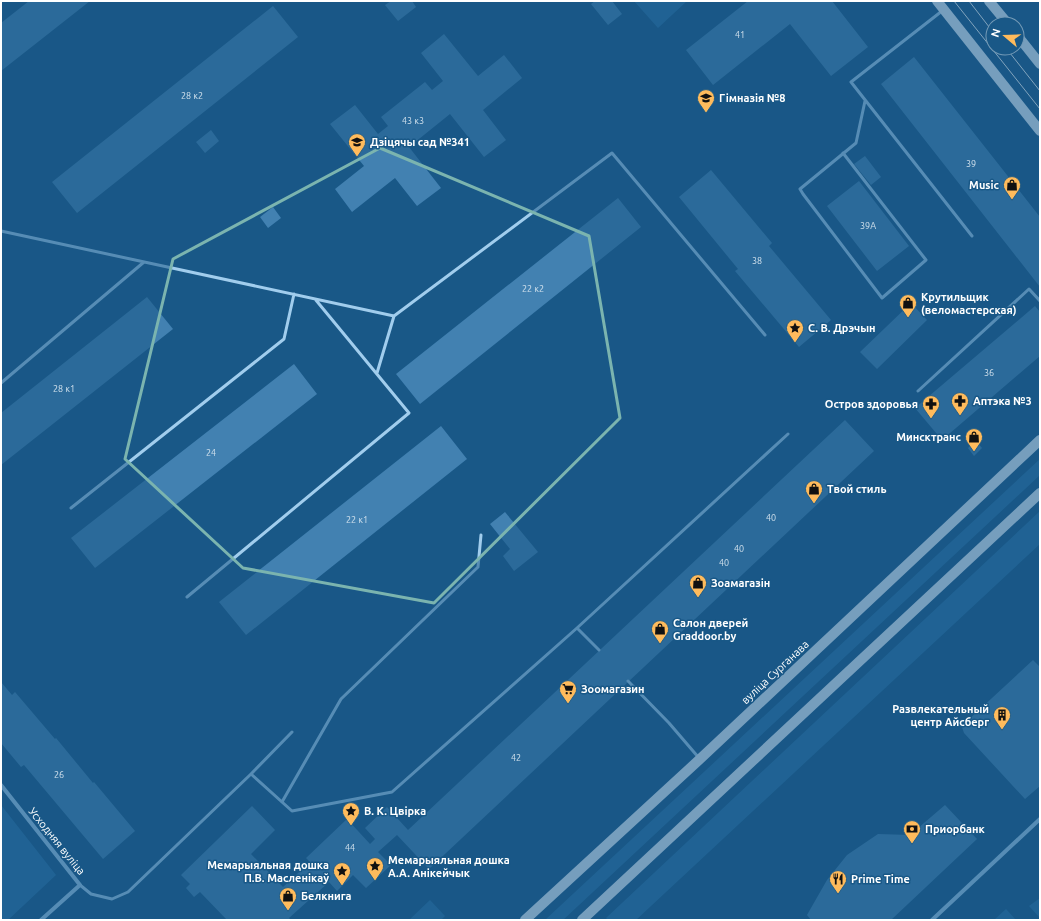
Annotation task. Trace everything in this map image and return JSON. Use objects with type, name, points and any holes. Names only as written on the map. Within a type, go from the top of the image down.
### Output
[{"type":"main road","points":[[937,1],[1040,131]]},
{"type":"main road","points":[[990,1],[1002,16]]},
{"type":"main road","points":[[1025,45],[1040,64]]},
{"type":"main road","name":"вуліца Сурганава","points":[[525,920],[700,759],[1040,440]]},
{"type":"main road","points":[[585,919],[1040,493]]},
{"type":"street","name":"Усходняя вуліца","points":[[1,785],[80,885],[41,920]]},
{"type":"street","points":[[932,920],[1040,819]]},
{"type":"lane","points":[[944,9],[851,82],[972,236]]},
{"type":"lane","points":[[843,153],[926,260],[882,298],[800,189],[843,153],[856,143],[865,101]]},
{"type":"lane","points":[[377,373],[394,316],[612,153],[765,335]]},
{"type":"lane","points":[[1,231],[394,316]]},
{"type":"lane","points":[[1,383],[144,262]]},
{"type":"lane","points":[[918,391],[1029,289],[1040,301]]},
{"type":"lane","points":[[71,508],[284,339],[294,294]]},
{"type":"lane","points":[[187,597],[409,413],[315,299]]},
{"type":"lane","points":[[251,774],[292,811],[392,792],[577,628],[788,434]]},
{"type":"lane","points":[[282,802],[341,699],[478,567],[481,535]]},
{"type":"lane","points":[[577,628],[599,650]]},
{"type":"lane","points":[[628,682],[669,723],[700,759]]},
{"type":"lane","points":[[80,885],[91,894],[112,899],[128,892],[251,774],[292,732]]},
{"type":"highlighted area","points":[[380,148],[589,236],[620,418],[434,603],[243,568],[125,459],[173,259]]},
{"type":"shaded area","points":[[634,1],[687,1],[658,28]]},
{"type":"shaded area","points":[[1040,459],[1040,475],[563,920],[545,920]]},
{"type":"shaded area","points":[[1040,511],[1040,544],[636,920],[608,920],[606,918]]},
{"type":"shaded area","points":[[1,805],[56,875],[8,920],[1,920]]},
{"type":"shaded area","points":[[1040,898],[1040,918],[1029,906]]},
{"type":"shaded area","points":[[430,900],[445,916],[441,920],[409,920]]},
{"type":"shaded area","points":[[1006,909],[1016,920],[994,920]]},
{"type":"building","points":[[29,1],[90,1],[1,71],[1,23]]},
{"type":"building","points":[[391,1],[412,1],[416,7],[398,21],[385,5]]},
{"type":"building","points":[[595,1],[612,1],[622,14],[608,25],[591,4]]},
{"type":"building","points":[[748,1],[832,1],[868,47],[831,76],[790,24],[713,85],[686,50]]},
{"type":"building","points":[[273,6],[298,37],[77,213],[52,182]]},
{"type":"building","points":[[444,34],[478,76],[504,55],[522,78],[483,110],[506,140],[484,157],[450,114],[409,147],[441,188],[417,206],[395,178],[352,212],[335,189],[364,166],[330,124],[355,105],[378,134],[388,126],[381,117],[425,82],[432,90],[443,81],[421,53]]},
{"type":"building","points":[[914,57],[1040,217],[1040,287],[881,84]]},
{"type":"building","points":[[211,130],[219,141],[205,153],[196,142]]},
{"type":"building","points":[[865,156],[881,177],[871,185],[854,164]]},
{"type":"building","points":[[711,170],[772,243],[769,246],[831,320],[799,347],[735,271],[738,269],[679,197]]},
{"type":"building","points":[[859,181],[909,246],[877,271],[827,206]]},
{"type":"building","points":[[618,198],[641,227],[420,404],[396,374]]},
{"type":"building","points":[[273,207],[281,218],[268,228],[260,217]]},
{"type":"building","points":[[147,297],[173,329],[1,465],[1,413]]},
{"type":"building","points":[[911,303],[927,320],[877,369],[860,352]]},
{"type":"building","points":[[1035,306],[1040,312],[1040,356],[942,440],[915,408]]},
{"type":"building","points":[[294,364],[317,394],[95,568],[71,538]]},
{"type":"building","points":[[845,420],[874,451],[429,869],[397,835],[378,852],[391,865],[366,888],[353,875],[337,891],[329,882],[289,918],[291,920],[227,920],[200,892],[194,897],[186,888],[190,884],[181,875],[252,806],[275,830],[251,854],[283,887],[310,862],[306,858],[347,819],[370,844],[375,839],[365,828],[387,807],[408,830]]},
{"type":"building","points":[[441,426],[467,459],[246,635],[219,602]]},
{"type":"building","name":"Минсктранс","points":[[976,441],[982,448],[974,456],[968,448]]},
{"type":"building","points":[[505,512],[538,552],[514,571],[503,556],[510,549],[490,524]]},
{"type":"building","name":"Развлекательный центр Айсберг","points":[[1033,660],[1040,667],[1040,786],[1025,799],[964,733],[962,727]]},
{"type":"building","points":[[1,682],[12,695],[15,692],[135,831],[103,859],[24,765],[21,767],[1,743]]},
{"type":"building","points":[[945,805],[977,839],[891,920],[811,920],[807,915],[827,880],[847,855],[878,834],[910,835]]},
{"type":"tram line","points":[[954,1],[1040,109]]},
{"type":"tram line","points":[[969,1],[985,22]]},
{"type":"tram line","points":[[1012,56],[1040,91]]},
{"type":"place","name":"Гімназія №8","points":[[706,113]]},
{"type":"place","name":"Дзіцячы сад №341","points":[[357,157]]},
{"type":"place","name":"Music","points":[[1012,200]]},
{"type":"place","name":"Крутильщик (веломастерская)","points":[[908,318]]},
{"type":"place","name":"С. В. Дрэчын","points":[[795,343]]},
{"type":"place","name":"Аптэка №3","points":[[960,416]]},
{"type":"place","name":"Остров здоровья","points":[[931,419]]},
{"type":"place","name":"Минсктранс","points":[[974,452]]},
{"type":"place","name":"Твой стиль","points":[[814,504]]},
{"type":"place","name":"Зоамагазін","points":[[698,598]]},
{"type":"place","name":"Салон дверей Graddoor.by","points":[[660,644]]},
{"type":"place","name":"Зоомагазин","points":[[568,704]]},
{"type":"place","name":"Развлекательный центр Айсберг","points":[[1002,730]]},
{"type":"place","name":"В. К. Цвірка","points":[[351,826]]},
{"type":"place","name":"Приорбанк","points":[[912,844]]},
{"type":"place","name":"Мемарыяльная дошка А.А. Анікейчык","points":[[375,881]]},
{"type":"place","name":"Мемарыяльная дошка П.В. Масленікаў","points":[[342,886]]},
{"type":"place","name":"Prime Time","points":[[838,894]]},
{"type":"place","name":"Белкнига","points":[[288,911]]}]
